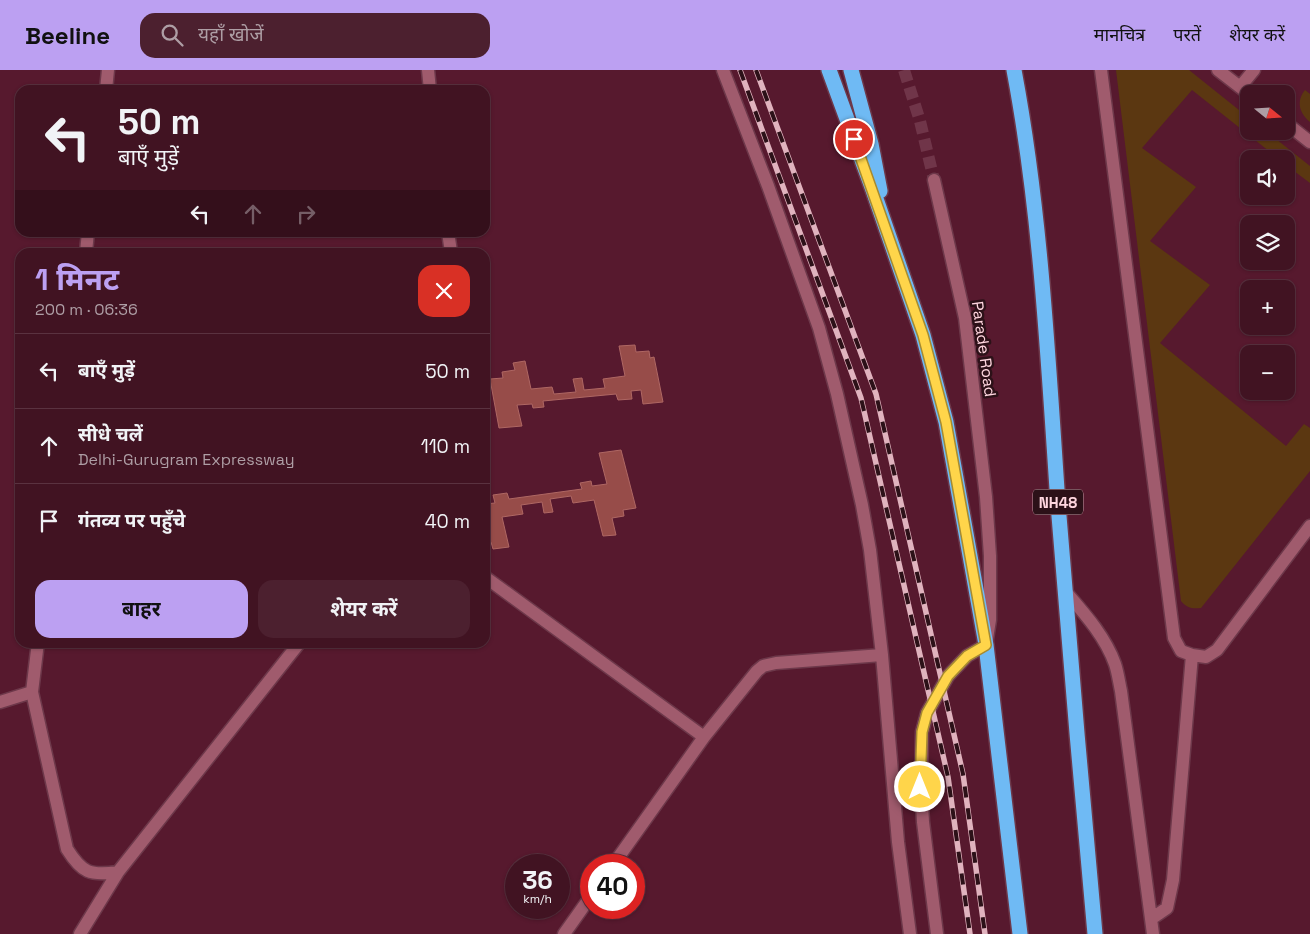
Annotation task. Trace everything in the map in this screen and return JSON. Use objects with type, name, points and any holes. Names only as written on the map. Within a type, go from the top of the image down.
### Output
[{"type":"highway","points":[[829,70],[923,335],[946,422],[986,645],[1020,934]]},
{"type":"highway","points":[[851,70],[871,144],[885,225]]},
{"type":"highway","name":"NH48","points":[[1014,70],[1024,129],[1044,297],[1065,591],[1094,934]]},
{"type":"street","points":[[106,85],[108,70]]},
{"type":"street","points":[[428,70],[430,85]]},
{"type":"street","points":[[723,70],[768,186],[819,328],[837,394],[870,550],[882,655],[898,842],[910,934]]},
{"type":"street","points":[[1101,70],[1174,638],[1181,651],[1206,657],[1217,650],[1310,526]]},
{"type":"street","points":[[1218,70],[1240,87]]},
{"type":"street","points":[[1246,85],[1254,70]]},
{"type":"street","points":[[1295,130],[1310,142]]},
{"type":"street","name":"Parade Road","points":[[934,180],[965,318],[985,488],[990,556],[990,620],[986,645]]},
{"type":"street","points":[[490,581],[704,737]]},
{"type":"street","points":[[1065,591],[1086,614],[1103,639],[1115,664],[1121,691],[1153,934]]},
{"type":"street","points":[[938,934],[920,787],[922,732],[927,713],[948,676],[967,656],[986,645]]},
{"type":"street","points":[[37,648],[32,692],[67,849],[76,863],[87,871],[102,875],[118,872]]},
{"type":"street","points":[[80,934],[118,872],[295,648]]},
{"type":"street","points":[[621,854],[704,737],[763,666],[776,662],[882,655]]},
{"type":"street","points":[[1151,919],[1167,908],[1173,880],[1192,655]]},
{"type":"street","points":[[0,702],[32,692]]},
{"type":"street","points":[[564,934],[580,911]]},
{"type":"shaded area","points":[[1116,70],[1189,70],[1240,111],[1240,128],[1192,90],[1142,148],[1196,187],[1150,241],[1210,285],[1160,343],[1286,446],[1304,424],[1310,428],[1310,471],[1201,608],[1190,608],[1181,601]]},
{"type":"shaded area","points":[[1305,90],[1310,94],[1310,122],[1303,115],[1300,107],[1300,98]]},
{"type":"shaded area","points":[[1255,140],[1277,140],[1290,150],[1268,150]]},
{"type":"shaded area","points":[[1295,154],[1310,166],[1310,183],[1295,172]]},
{"type":"building","points":[[635,345],[636,352],[649,351],[650,358],[654,357],[663,402],[643,404],[641,390],[631,391],[632,399],[618,400],[616,394],[543,401],[544,407],[533,408],[532,404],[517,405],[522,426],[499,428],[490,379],[503,378],[502,372],[515,370],[513,363],[525,361],[531,389],[552,387],[554,394],[576,392],[573,379],[582,378],[584,390],[605,388],[603,379],[625,376],[619,346]]},
{"type":"building","points":[[621,450],[636,508],[623,510],[624,516],[612,518],[616,535],[603,536],[594,500],[573,503],[571,496],[550,499],[553,512],[544,513],[542,502],[521,505],[523,514],[502,517],[509,547],[493,549],[491,542],[490,504],[495,503],[493,495],[507,493],[509,499],[582,489],[580,483],[591,481],[592,486],[607,484],[599,453]]},
{"type":"tunnel","points":[[904,70],[920,121],[934,180]]},
{"type":"railway","points":[[740,70],[861,398],[948,777],[970,934]]},
{"type":"railway","points":[[756,70],[876,394],[963,774],[985,934]]},
{"type":"route","points":[[854,139],[923,335],[946,422],[986,645],[967,656],[948,676],[927,713],[922,732],[920,787]]}]
